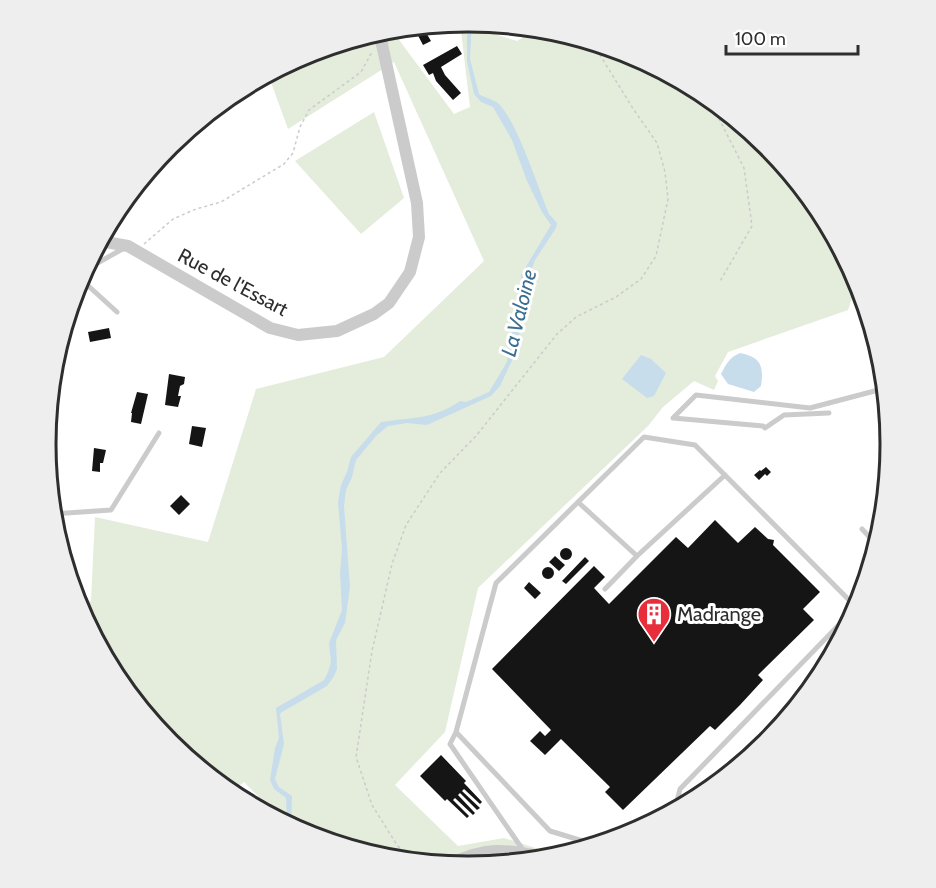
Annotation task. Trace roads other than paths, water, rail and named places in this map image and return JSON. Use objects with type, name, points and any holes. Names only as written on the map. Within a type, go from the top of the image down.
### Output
[{"type":"street","name":"Rue de l'Essart","points":[[109,243],[132,248],[270,328],[298,335],[337,331],[374,314],[389,303],[410,272],[419,237],[417,203],[380,41]]},
{"type":"street","points":[[468,856],[480,851],[504,849],[524,852]]},
{"type":"lane","points":[[97,264],[132,248]]},
{"type":"lane","points":[[87,285],[117,312]]},
{"type":"lane","points":[[829,413],[784,415],[765,428],[673,418],[696,395],[810,408],[877,390]]},
{"type":"lane","points":[[61,513],[111,510],[159,433]]},
{"type":"lane","points":[[524,852],[450,744],[456,732],[496,583],[644,437],[695,445],[849,603]]},
{"type":"lane","points":[[605,589],[637,556],[725,475]]},
{"type":"lane","points":[[578,502],[637,556]]},
{"type":"lane","points":[[862,529],[869,538]]},
{"type":"lane","points":[[678,798],[681,789],[837,627]]},
{"type":"lane","points":[[456,732],[550,831],[581,840]]},
{"type":"water","name":"La Valoine","points":[[467,32],[471,32],[470,59],[479,94],[498,103],[514,127],[549,214],[557,223],[556,228],[535,260],[528,279],[519,332],[522,346],[516,352],[500,386],[491,396],[427,425],[407,423],[388,426],[377,435],[356,460],[346,490],[344,506],[350,587],[345,623],[336,640],[337,669],[327,686],[280,714],[284,744],[275,779],[279,787],[292,796],[291,816],[287,814],[286,798],[274,789],[270,780],[275,748],[279,738],[276,708],[324,680],[331,662],[329,643],[342,610],[340,573],[342,549],[338,502],[341,485],[351,457],[381,422],[431,415],[460,401],[466,402],[489,392],[507,362],[509,337],[516,326],[521,300],[521,275],[551,225],[527,181],[512,140],[493,107],[481,102],[474,94],[467,61]]},
{"type":"water","points":[[740,353],[753,357],[760,364],[761,386],[754,392],[728,384],[721,374],[729,361]]},
{"type":"water","points":[[641,355],[651,359],[666,373],[654,396],[647,398],[622,379]]},
{"type":"place","name":"Madrange","points":[[654,643]]}]
